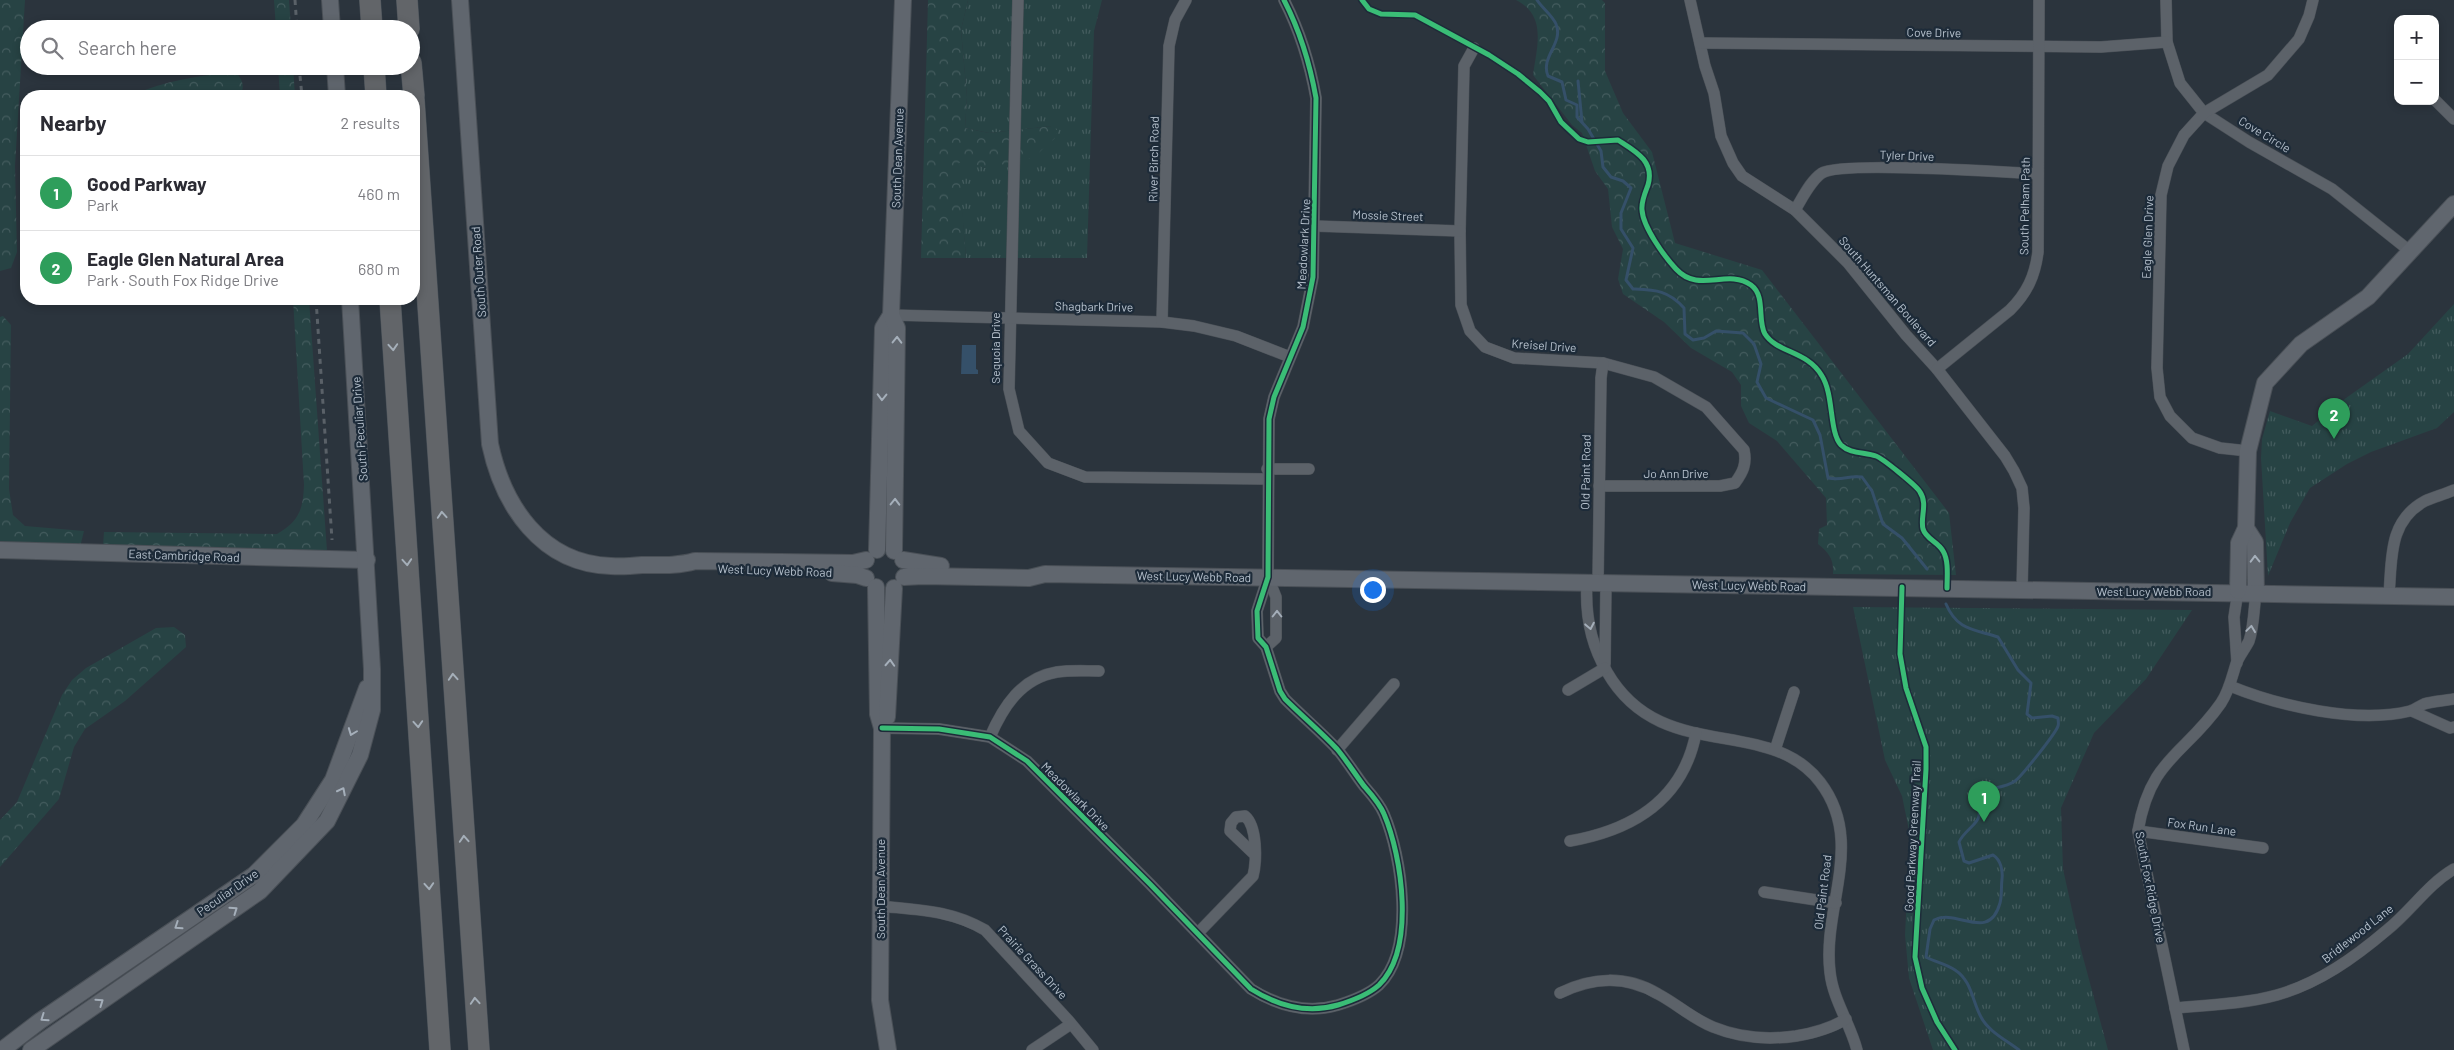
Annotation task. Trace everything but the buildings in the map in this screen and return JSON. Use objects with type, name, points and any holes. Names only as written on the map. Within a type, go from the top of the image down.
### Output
[{"type":"highway","points":[[370,0],[371,20]]},
{"type":"highway","points":[[407,0],[408,20]]},
{"type":"highway","points":[[375,75],[376,90]]},
{"type":"highway","points":[[412,75],[413,90]]},
{"type":"highway","points":[[420,186],[479,1050]]},
{"type":"highway","points":[[390,305],[440,1050]]},
{"type":"street","points":[[330,0],[331,20]]},
{"type":"street","name":"South Outer Road","points":[[460,0],[490,444],[503,490],[521,518],[534,532]]},
{"type":"street","name":"South Dean Avenue","points":[[899,555],[897,328],[891,315],[903,0]]},
{"type":"street","name":"Sequoia Drive","points":[[1018,0],[1009,318],[1009,389],[1019,431],[1048,463],[1085,476],[1267,474],[1309,469]]},
{"type":"street","name":"River Birch Road","points":[[1162,322],[1169,46],[1175,20],[1186,0]]},
{"type":"street","name":"Meadowlark Drive","points":[[882,728],[939,729],[990,737],[1027,761],[1251,989],[1266,999],[1310,1010],[1348,1002],[1378,985],[1396,955],[1402,932],[1399,875],[1394,840],[1384,812],[1337,750],[1285,699],[1266,647],[1258,638],[1258,611],[1268,577],[1267,474],[1269,419],[1274,397],[1303,327],[1313,277],[1316,98],[1312,70],[1293,17],[1284,0]]},
{"type":"street","name":"South Huntsman Boulevard","points":[[1690,0],[1714,93],[1721,136],[1733,163],[1742,176],[1795,210],[1848,263],[1906,335],[1937,369],[2005,456],[2022,488],[2024,508],[2022,590]]},
{"type":"street","name":"South Pelham Path","points":[[1937,369],[2010,310],[2028,289],[2035,271],[2038,252],[2039,0]]},
{"type":"street","name":"Cove Circle","points":[[2166,0],[2167,42],[2180,82],[2204,114],[2332,189],[2411,252]]},
{"type":"street","name":"Eagle Glen Drive","points":[[2248,451],[2220,448],[2192,438],[2170,416],[2160,397],[2157,368],[2161,195],[2168,166],[2184,135],[2204,114],[2268,75],[2299,39],[2309,16],[2313,0]]},
{"type":"street","name":"Cove Drive","points":[[1700,43],[2101,47],[2167,42]]},
{"type":"street","name":"Kreisel Drive","points":[[1474,48],[1464,66],[1460,231],[1461,305],[1470,331],[1485,347],[1514,358],[1603,363],[1654,377],[1706,407],[1744,450],[1745,467]]},
{"type":"street","points":[[336,75],[337,90]]},
{"type":"street","points":[[2439,104],[2454,119]]},
{"type":"street","name":"Tyler Drive","points":[[1795,210],[1822,173],[1835,170],[1866,168],[2038,174]]},
{"type":"street","name":"South Fox Ridge Drive","points":[[2237,663],[2234,617],[2238,591],[2239,543],[2246,528],[2248,451],[2265,383],[2301,344],[2368,297],[2454,204]]},
{"type":"street","name":"Mossie Street","points":[[1315,226],[1460,231]]},
{"type":"street","name":"South Peculiar Drive","points":[[350,305],[367,560]]},
{"type":"street","name":"South Dean Avenue","points":[[872,555],[883,328],[891,315]]},
{"type":"street","name":"Shagbark Drive","points":[[891,315],[1162,322],[1194,326],[1236,336],[1290,357]]},
{"type":"street","name":"Old Paint Road","points":[[1603,363],[1601,378],[1597,582],[1605,668]]},
{"type":"street","name":"Jo Ann Drive","points":[[1599,486],[1720,486],[1735,483],[1745,467]]},
{"type":"street","points":[[2389,595],[2393,540],[2405,518],[2424,502],[2454,490]]},
{"type":"street","name":"South Fox Ridge Drive","points":[[2184,1050],[2138,830],[2142,809],[2155,776],[2165,763],[2209,718],[2230,686],[2237,663],[2249,640],[2256,592],[2255,542],[2246,528]]},
{"type":"street","name":"West Lucy Webb Road","points":[[534,532],[563,552],[595,564],[610,566],[683,564],[695,561],[853,563],[872,555]]},
{"type":"street","points":[[883,548],[899,555],[906,571],[899,583],[887,590],[871,583],[864,570],[872,555],[883,548]]},
{"type":"street","name":"East Cambridge Road","points":[[0,550],[367,560]]},
{"type":"street","name":"West Lucy Webb Road","points":[[899,555],[937,565],[1030,567],[1045,574]]},
{"type":"street","name":"Peculiar Drive","points":[[31,1050],[260,891],[326,821],[360,755],[372,710],[367,560]]},
{"type":"street","name":"West Lucy Webb Road","points":[[683,564],[693,567],[847,573],[871,583]]},
{"type":"street","name":"West Lucy Webb Road","points":[[899,583],[923,576],[1029,578],[1045,574],[2022,590],[2238,591],[2454,597]]},
{"type":"street","points":[[1266,647],[1276,638],[1276,597],[1268,577]]},
{"type":"street","name":"Old Paint Road","points":[[1597,582],[1587,604],[1591,631],[1605,668],[1616,687],[1640,711],[1666,726],[1775,750],[1796,760],[1809,770],[1824,788],[1835,808],[1839,825],[1842,858],[1830,939],[1830,973],[1833,990],[1857,1050]]},
{"type":"street","name":"South Dean Avenue","points":[[871,583],[878,714],[882,728],[880,1000],[888,1050]]},
{"type":"street","name":"South Dean Avenue","points":[[882,728],[888,714],[899,583]]},
{"type":"street","points":[[1568,690],[1605,668]]},
{"type":"street","name":"Peculiar Drive","points":[[2,1050],[40,1021],[254,875],[304,825],[333,780],[358,717],[372,669]]},
{"type":"street","points":[[990,737],[1002,709],[1013,696],[1030,683],[1055,672],[1100,671]]},
{"type":"street","points":[[1337,750],[1394,684]]},
{"type":"street","points":[[2230,686],[2260,698],[2315,710],[2375,714],[2412,711],[2424,704],[2454,699]]},
{"type":"street","points":[[1775,750],[1794,692]]},
{"type":"street","points":[[2412,711],[2450,728],[2454,727]]},
{"type":"street","points":[[1570,841],[1609,832],[1634,820],[1656,805],[1681,777],[1690,756],[1696,733]]},
{"type":"street","name":"Fox Run Lane","points":[[2138,830],[2263,848]]},
{"type":"street","points":[[1198,933],[1253,876],[1256,865],[1254,854]]},
{"type":"street","name":"Bridlewood Lane","points":[[2175,1008],[2275,996],[2318,980],[2353,958],[2388,930],[2431,885],[2454,869]]},
{"type":"street","points":[[1764,892],[1836,903]]},
{"type":"street","name":"Prairie Grass Drive","points":[[880,906],[948,913],[970,921],[985,930],[1093,1050]]},
{"type":"street","points":[[1560,993],[1594,981],[1630,982],[1658,993],[1713,1027],[1750,1037],[1784,1038],[1818,1032],[1846,1020]]},
{"type":"street","points":[[1032,1050],[1071,1024]]},
{"type":"green space","points":[[0,0],[25,0],[24,20],[20,20],[20,75],[15,166],[17,252],[11,268],[0,271]]},
{"type":"green space","points":[[274,0],[289,0],[290,20],[275,20]]},
{"type":"green space","points":[[928,0],[968,0],[961,30],[967,97],[965,128],[989,133],[1052,126],[1058,131],[1055,138],[1033,158],[985,168],[967,161],[959,163],[966,258],[921,258]]},
{"type":"green space","points":[[968,0],[1102,0],[1094,31],[1087,258],[966,258],[958,163],[967,160],[985,168],[1052,126],[989,133],[965,128],[967,97],[961,30]]},
{"type":"green space","points":[[1516,0],[1602,0],[1605,3],[1605,71],[1623,113],[1652,152],[1675,243],[1762,270],[1949,513],[1956,575],[1833,574],[1833,564],[1830,557],[1818,544],[1819,529],[1827,525],[1826,498],[1777,441],[1749,423],[1741,406],[1741,385],[1732,372],[1691,348],[1664,322],[1623,294],[1618,279],[1623,249],[1612,227],[1608,189],[1595,171],[1582,133],[1572,125],[1533,75],[1538,43],[1536,23],[1526,7]]},
{"type":"green space","points":[[209,75],[238,75],[242,89],[146,90]]},
{"type":"green space","points":[[279,75],[294,75],[295,90],[280,90]]},
{"type":"green space","points":[[2454,304],[2454,412],[2437,428],[2371,452],[2347,464],[2310,488],[2290,523],[2268,576],[2261,458],[2262,439],[2270,411],[2312,426],[2346,398],[2408,354]]},
{"type":"green space","points":[[293,305],[309,305],[327,551],[103,546],[104,532],[277,534],[290,524],[298,514],[301,508],[304,485]]},
{"type":"green space","points":[[3,316],[11,325],[9,489],[13,515],[25,526],[84,531],[80,547],[0,544],[0,317]]},
{"type":"green space","points":[[1853,607],[2192,610],[2146,679],[2094,733],[2061,808],[2063,869],[2080,946],[2108,1050],[1933,1050],[1909,978],[1905,935],[1910,835],[1902,796],[1885,760]]},
{"type":"green space","points":[[174,627],[185,635],[186,647],[125,701],[85,729],[74,747],[59,799],[0,867],[0,820],[17,802],[62,695],[72,680],[86,668],[156,628]]},
{"type":"water","points":[[962,345],[976,345],[976,369],[978,374],[961,374]]},
{"type":"waterway","points":[[1537,0],[1554,21],[1558,31],[1547,63],[1548,76],[1562,82],[1566,100],[1577,105],[1577,117],[1588,129],[1601,151],[1603,167],[1611,177],[1623,181],[1631,188],[1621,213],[1621,229],[1633,248],[1626,280],[1633,289],[1661,292],[1678,302],[1684,308],[1685,334],[1693,340],[1704,338],[1716,331],[1743,333],[1754,344],[1761,364],[1757,382],[1766,398],[1813,420],[1820,435],[1828,478],[1862,477],[1872,491],[1883,524],[1902,538],[1927,569]]},
{"type":"waterway","points":[[1578,81],[1582,122]]},
{"type":"waterway","points":[[1946,604],[1950,613],[1961,624],[1973,630],[1998,637],[2018,670],[2031,683],[2027,714],[2032,718],[2052,716],[2058,718],[2056,730],[2038,755],[2015,781],[2011,784],[1986,790],[1978,794],[1978,819],[1959,842],[1964,861],[1969,863],[1993,855],[2000,863],[2002,873],[2001,897],[1995,915],[1988,921],[1980,923],[1943,917],[1934,920],[1930,929],[1926,957],[1952,968],[1961,975],[1968,985],[1984,1022],[2019,1050]]},
{"type":"railway","points":[[295,0],[296,20]]},
{"type":"railway","points":[[300,75],[301,90]]},
{"type":"railway","points":[[316,305],[332,540]]},
{"type":"cycle path","points":[[882,728],[939,729],[990,737],[1027,761],[1150,884],[1251,989],[1261,995],[1293,1007],[1326,1008],[1370,992],[1379,985],[1391,969],[1398,949],[1402,926],[1402,902],[1396,853],[1384,814],[1378,803],[1337,749],[1285,699],[1280,691],[1266,647],[1258,638],[1257,611],[1268,577],[1269,419],[1274,397],[1303,327],[1313,277],[1316,98],[1304,48],[1284,0]]},
{"type":"cycle path","points":[[1362,0],[1369,9],[1381,14],[1415,15],[1489,55],[1518,74],[1540,92],[1549,101],[1561,122],[1579,139],[1588,142],[1618,140],[1642,158],[1649,169],[1648,185],[1642,204],[1643,217],[1660,249],[1676,269],[1694,280],[1742,280],[1756,290],[1760,302],[1765,334],[1777,345],[1809,362],[1822,376],[1826,384],[1837,439],[1841,445],[1849,450],[1876,456],[1906,478],[1920,492],[1924,506],[1923,529],[1945,555],[1947,588]]},
{"type":"cycle path","name":"Good Parkway Greenway Trail","points":[[1902,587],[1900,654],[1906,688],[1926,747],[1915,957],[1922,988],[1937,1022],[1955,1050]]},
{"type":"place","name":"Eagle Glen Natural Area","points":[[2334,439]]},
{"type":"place","name":"Good Parkway","points":[[1984,822]]}]
